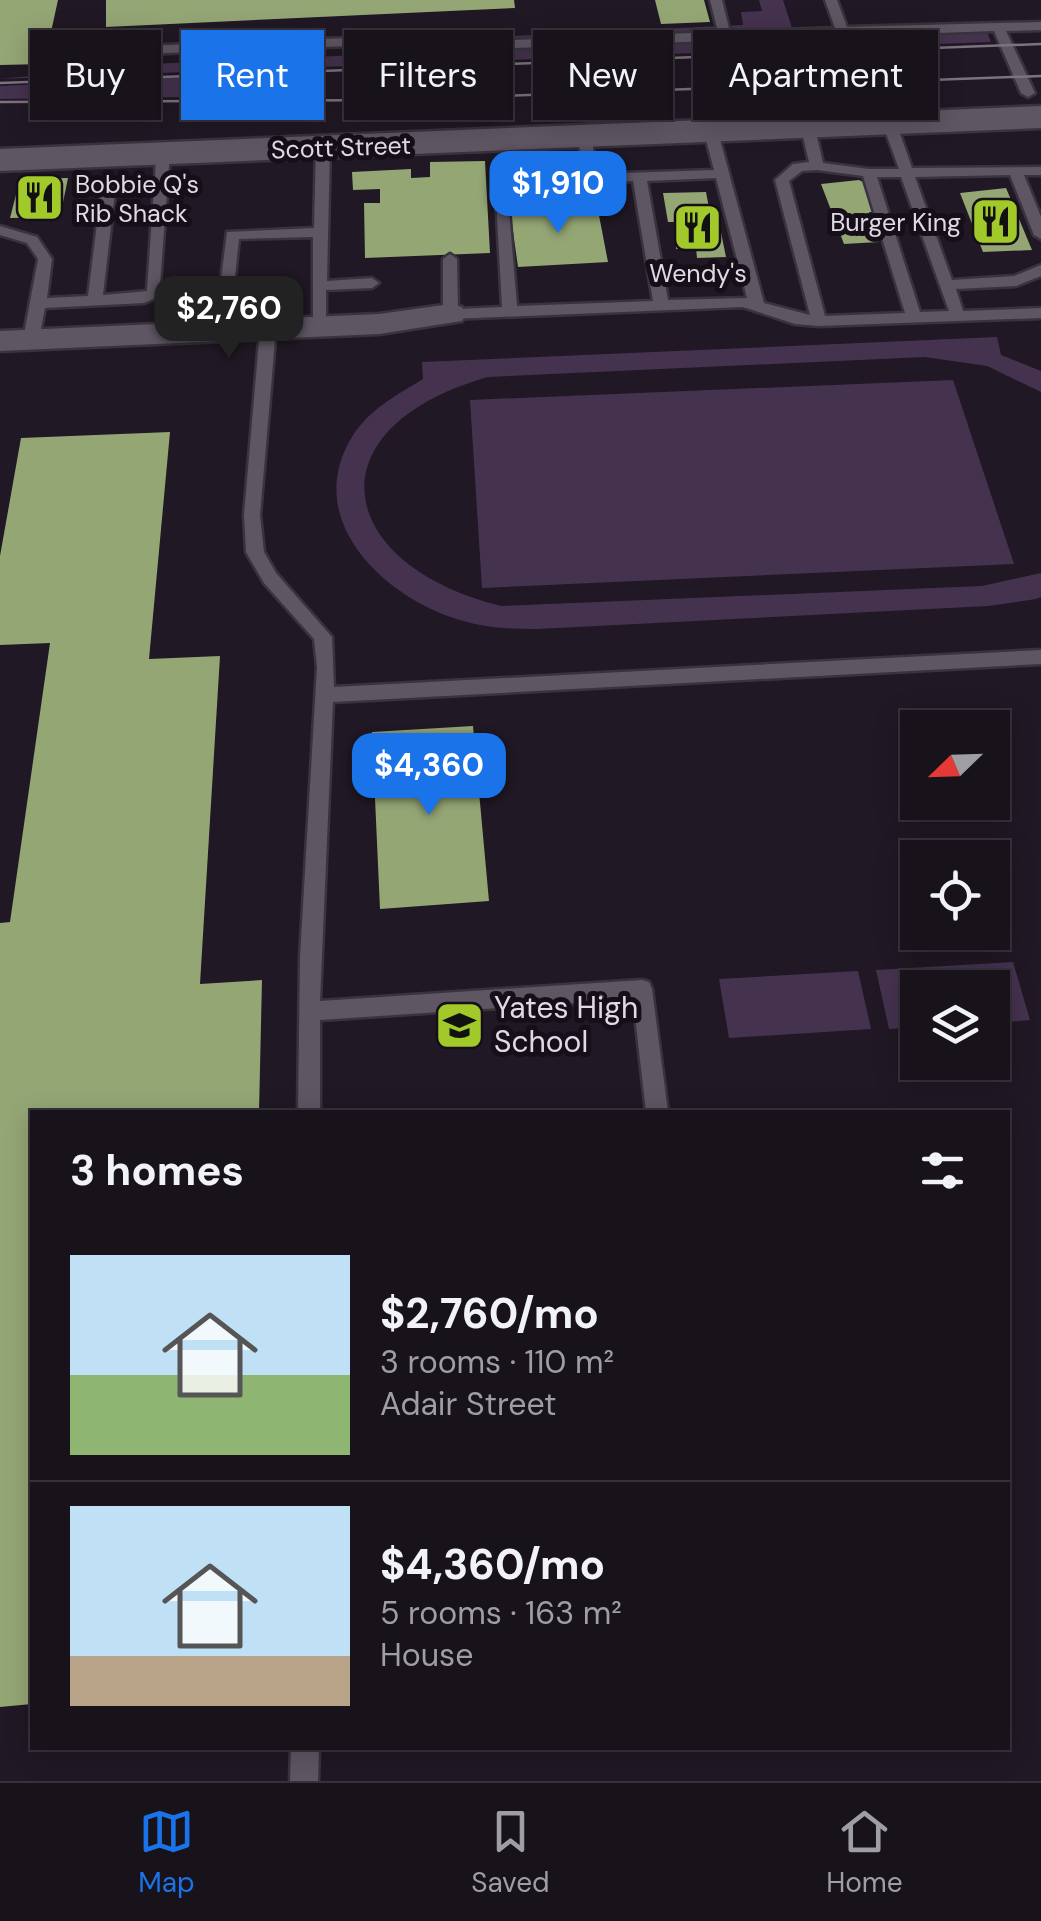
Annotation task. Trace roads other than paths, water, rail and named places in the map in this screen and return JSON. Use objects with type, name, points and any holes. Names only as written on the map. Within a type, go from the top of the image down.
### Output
[{"type":"main road","name":"Scott Street","points":[[938,112],[1038,109]]},
{"type":"main road","name":"Scott Street","points":[[719,120],[808,128],[890,125],[1038,109]]},
{"type":"main road","name":"Scott Street","points":[[0,160],[162,168],[323,134],[693,120]]},
{"type":"main road","name":"Scott Street","points":[[0,134],[586,137],[701,120]]},
{"type":"street","points":[[0,340],[318,327],[451,314]]},
{"type":"lane","points":[[716,0],[724,30]]},
{"type":"lane","points":[[831,0],[841,30]]},
{"type":"lane","points":[[904,30],[1041,26]]},
{"type":"lane","points":[[998,27],[1038,109]]},
{"type":"lane","points":[[161,48],[472,36],[514,44],[693,37]]},
{"type":"lane","points":[[708,120],[757,306]]},
{"type":"lane","points":[[890,125],[958,317]]},
{"type":"lane","points":[[808,128],[817,166]]},
{"type":"lane","points":[[318,327],[323,134]]},
{"type":"lane","points":[[586,137],[590,179]]},
{"type":"lane","points":[[820,321],[782,180],[798,167],[908,174],[1041,171]]},
{"type":"lane","points":[[39,303],[144,298],[154,294],[162,168],[114,185],[108,191],[95,300]]},
{"type":"lane","points":[[869,173],[914,318]]},
{"type":"lane","points":[[1016,173],[1041,235]]},
{"type":"lane","points":[[510,312],[500,182],[723,174]]},
{"type":"lane","points":[[640,177],[661,306]]},
{"type":"lane","points":[[0,230],[32,240],[45,259],[32,339]]},
{"type":"lane","points":[[225,304],[232,236],[320,232]]},
{"type":"lane","points":[[450,259],[451,314],[661,306],[757,306],[820,321],[1041,313]]},
{"type":"lane","points":[[947,285],[1016,282],[1041,270]]},
{"type":"lane","points":[[318,286],[372,282]]},
{"type":"lane","points":[[268,329],[252,515],[255,552],[270,578],[323,637],[309,1110]]},
{"type":"lane","points":[[324,695],[1041,657]]},
{"type":"lane","points":[[309,1012],[642,989],[657,1110]]},
{"type":"lane","points":[[304,1750],[304,1781]]},
{"type":"tram line","points":[[0,83],[1041,44]]},
{"type":"tram line","points":[[0,102],[390,100],[1041,76]]},
{"type":"place","name":"Bobbie Q's Rib Shack","points":[[40,198]]},
{"type":"place","name":"Burger King","points":[[996,222]]},
{"type":"place","name":"Wendy's","points":[[698,227]]},
{"type":"place","name":"Yates High School","points":[[459,1025]]}]
